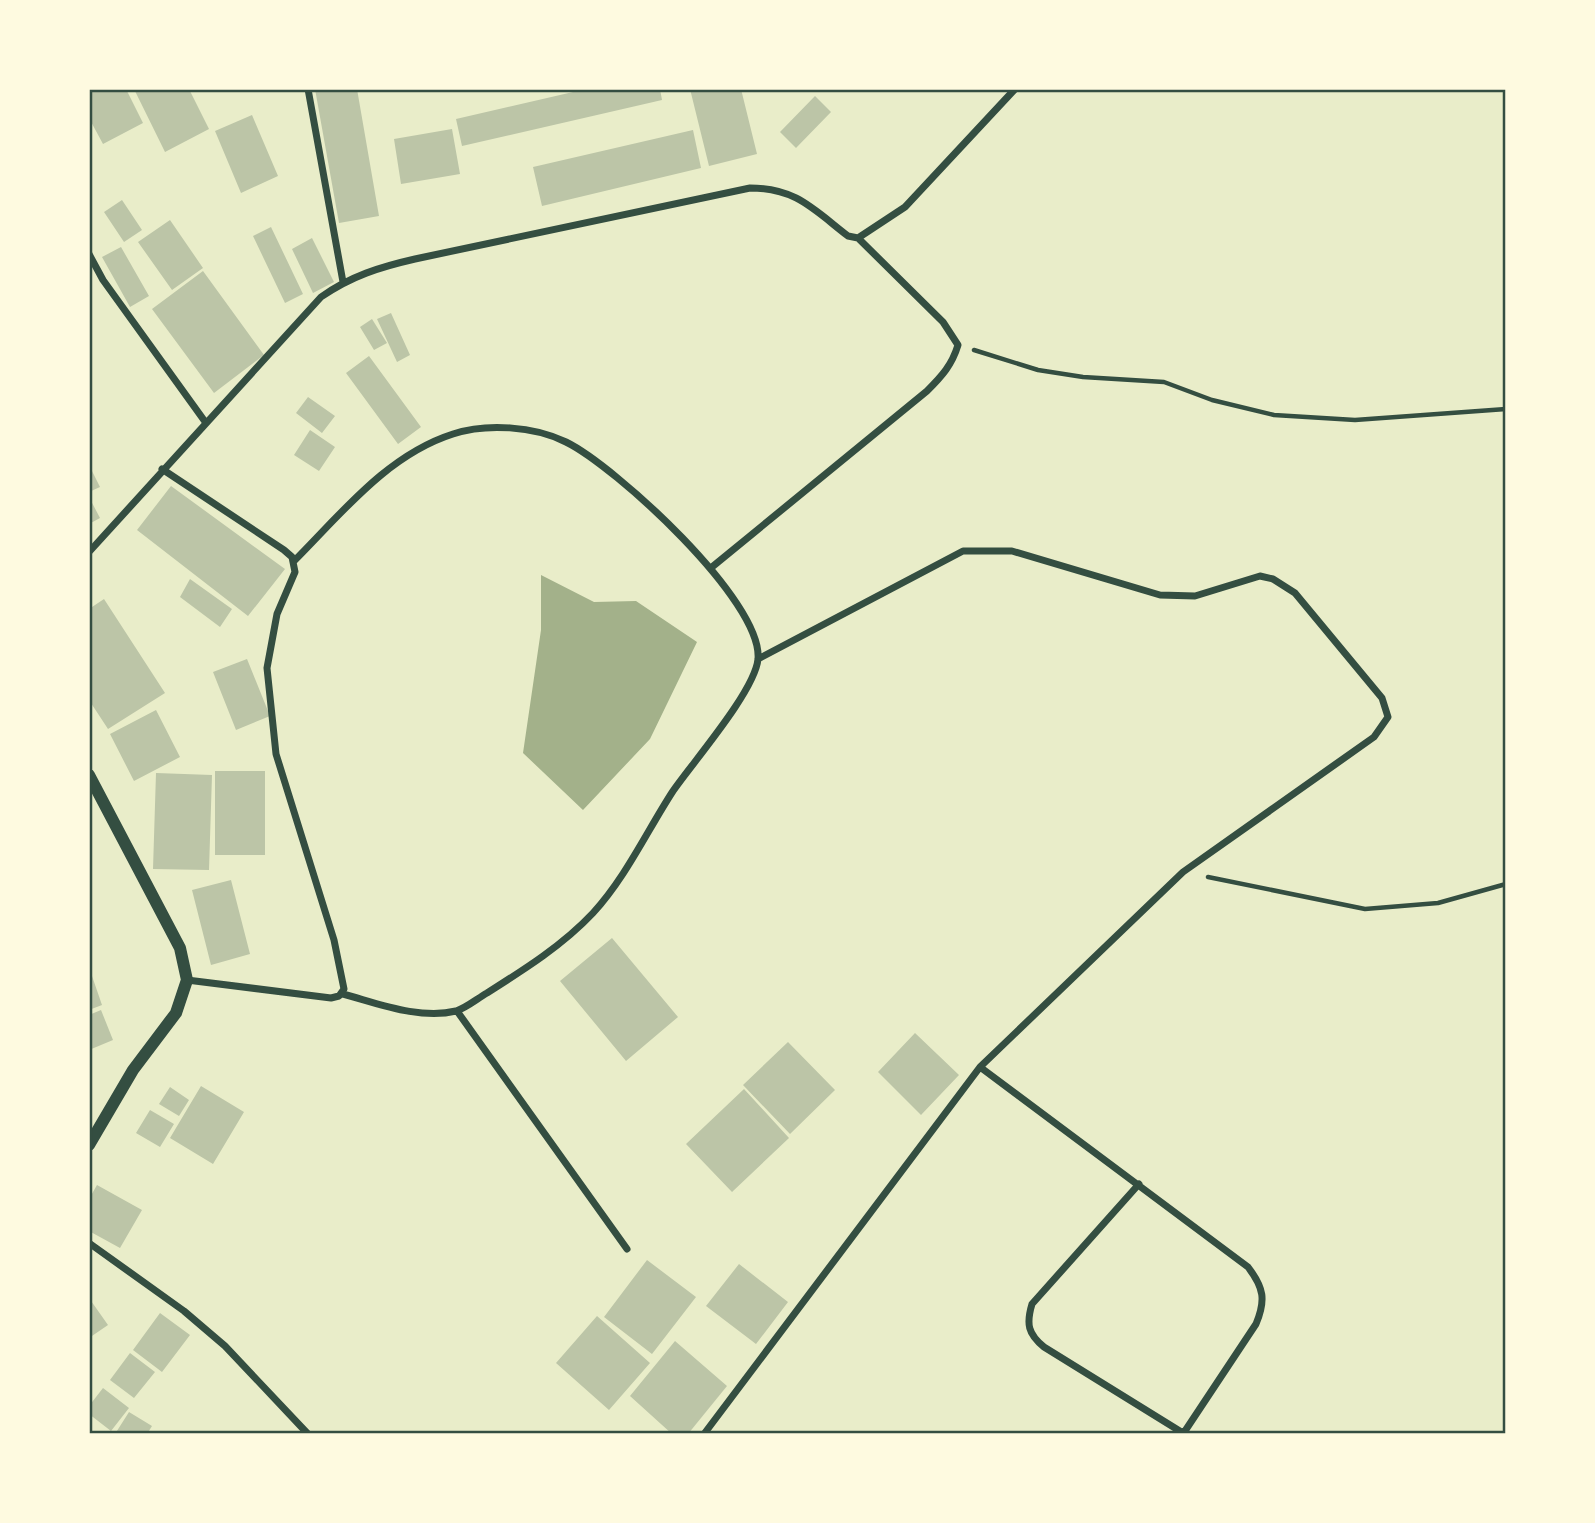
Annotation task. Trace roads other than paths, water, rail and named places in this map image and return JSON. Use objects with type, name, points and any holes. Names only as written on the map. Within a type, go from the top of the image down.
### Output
[{"type":"street","points":[[308,89],[342,282]]},
{"type":"street","points":[[858,238],[905,207],[1016,89]]},
{"type":"street","points":[[89,552],[321,297],[342,282],[376,268],[402,262],[750,188],[779,189],[796,196],[848,236],[858,238],[943,322],[958,345],[948,369],[928,391],[712,567]]},
{"type":"street","points":[[89,254],[103,280],[206,423]]},
{"type":"street","points":[[187,980],[331,998],[343,994],[398,1009],[431,1013],[457,1011],[526,969],[568,937],[594,912],[613,889],[673,792],[746,688],[758,659],[751,632],[712,567],[594,457],[562,440],[511,428],[472,429],[452,434],[391,465],[293,561]]},
{"type":"street","points":[[162,469],[284,550],[293,561],[295,572],[277,614],[267,668],[276,754],[334,940],[345,983],[343,994]]},
{"type":"street","points":[[704,1434],[979,1067],[1183,872],[1374,737],[1388,717],[1386,706],[1373,688],[1295,593],[1273,579],[1260,576],[1195,596],[1160,595],[1012,551],[973,549],[950,556],[758,659]]},
{"type":"street","points":[[89,775],[180,948],[187,980],[176,1013],[133,1070],[89,1145]]},
{"type":"street","points":[[457,1011],[627,1249]]},
{"type":"street","points":[[979,1067],[1139,1184],[1248,1267],[1263,1291],[1264,1304],[1255,1324],[1183,1434],[1044,1347],[1032,1337],[1028,1328],[1032,1304],[1139,1184]]},
{"type":"street","points":[[89,1243],[166,1297],[225,1346],[308,1434]]}]
